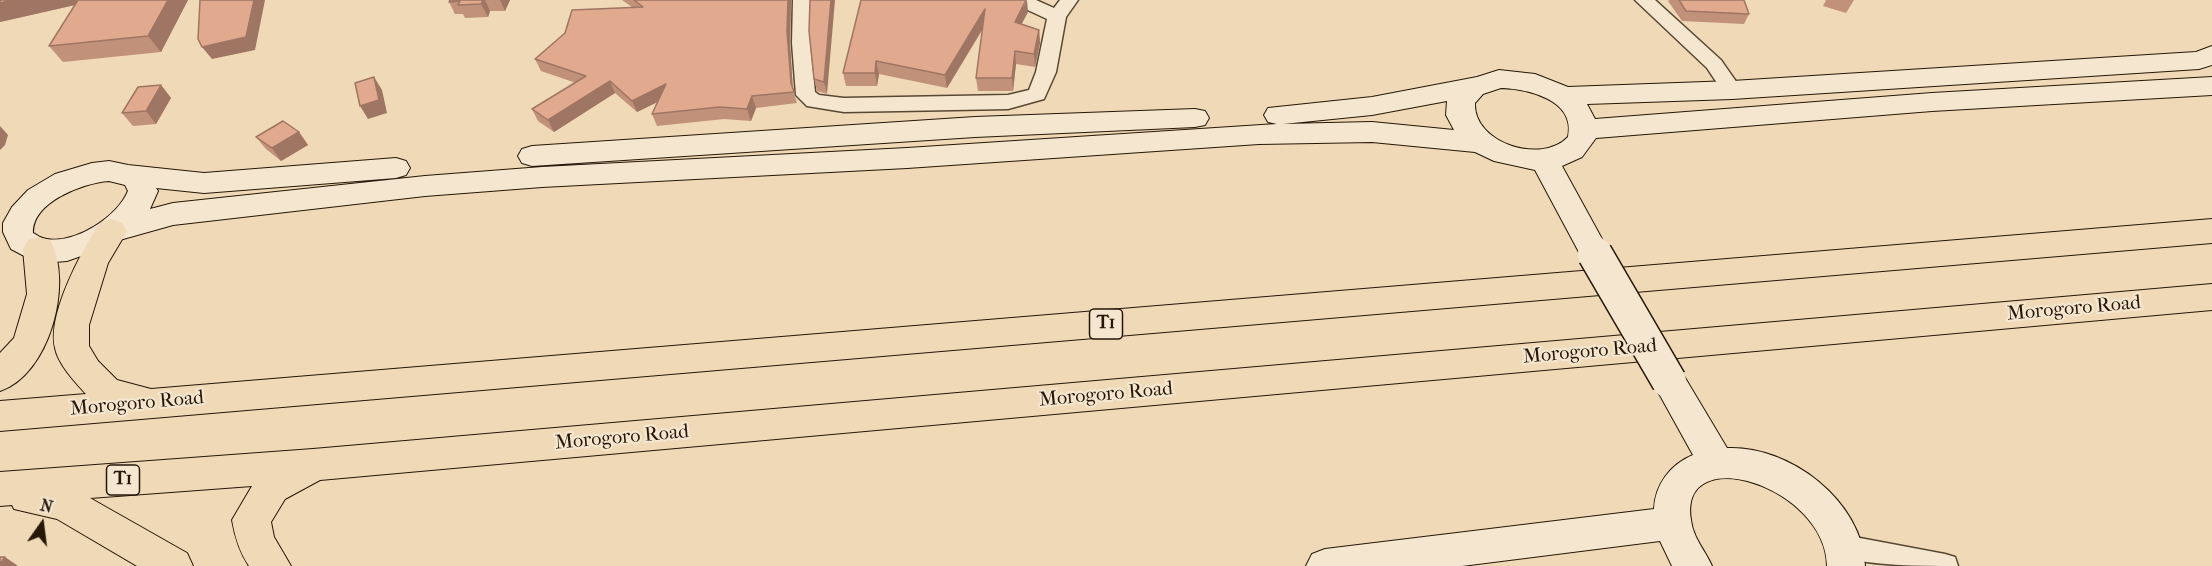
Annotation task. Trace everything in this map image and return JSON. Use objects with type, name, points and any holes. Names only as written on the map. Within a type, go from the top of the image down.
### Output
[{"type":"highway","points":[[111,231],[92,262],[72,325],[72,348],[86,370],[106,393],[157,403]]},
{"type":"highway","name":"Morogoro Road","points":[[0,416],[2212,231]]},
{"type":"highway","points":[[0,377],[29,344],[44,294],[39,249]]},
{"type":"highway","name":"Morogoro Road","points":[[0,491],[2212,297]]},
{"type":"highway","points":[[271,566],[256,543],[251,520],[272,487],[314,465]]},
{"type":"highway","points":[[0,491],[64,503],[173,566]]},
{"type":"street","points":[[802,0],[801,43],[806,94],[814,101],[844,105],[1008,102],[1037,94],[1046,72],[1057,16],[1069,0]]},
{"type":"street","points":[[1021,0],[1057,16]]},
{"type":"street","points":[[1644,0],[1714,64],[1732,90]]},
{"type":"street","points":[[1563,96],[1732,90],[2199,60],[2212,55]]},
{"type":"street","points":[[1512,79],[1539,84],[1563,96],[1578,112],[1583,131],[1581,139],[1568,153],[1531,161],[1509,157],[1478,142],[1372,132],[1259,134],[907,158],[564,176],[425,186],[173,214],[111,231],[82,245],[52,250],[39,249],[21,240],[18,233],[22,215],[52,188],[80,176],[109,171],[204,183],[705,143],[986,127],[1277,115],[1372,106],[1477,86],[1512,79]]},
{"type":"street","points":[[1477,86],[1463,99],[1460,116],[1463,125],[1478,142]]},
{"type":"street","points":[[1583,131],[1609,126],[1932,102],[2212,86]]},
{"type":"street","points":[[1544,160],[1592,248],[1717,464]]},
{"type":"street","points":[[111,231],[128,218],[139,204],[142,186],[130,175]]},
{"type":"street","points":[[0,206],[31,206]]},
{"type":"street","points":[[1692,566],[1684,555],[1671,523],[1673,495],[1680,484],[1702,468],[1717,464],[1755,467],[1794,484],[1827,513],[1838,530],[1845,557],[1945,566]]},
{"type":"street","points":[[1325,566],[1671,523]]},
{"type":"building","points":[[78,0],[168,0],[148,36],[49,46]]},
{"type":"building","points":[[200,0],[254,0],[246,37],[202,47],[198,39]]},
{"type":"building","points":[[450,0],[483,0],[481,4],[458,5],[460,1],[449,2]]},
{"type":"building","points":[[634,0],[788,0],[787,31],[791,83],[794,92],[752,96],[747,109],[720,107],[652,114],[666,84],[632,101],[610,81],[548,120],[532,109],[586,76],[535,59],[565,33],[572,10],[643,7]]},
{"type":"building","points":[[810,0],[831,0],[824,82],[814,79],[809,31]]},
{"type":"building","points":[[861,0],[1026,0],[1015,22],[1039,30],[1034,54],[1015,51],[1012,78],[976,78],[985,9],[945,75],[876,61],[875,73],[843,73]]},
{"type":"building","points":[[1679,0],[1744,0],[1749,14],[1686,11]]},
{"type":"building","points":[[374,77],[379,100],[360,106],[355,83]]},
{"type":"building","points":[[161,85],[146,111],[122,113],[138,87]]},
{"type":"building","points":[[283,121],[299,132],[272,148],[256,137]]}]
